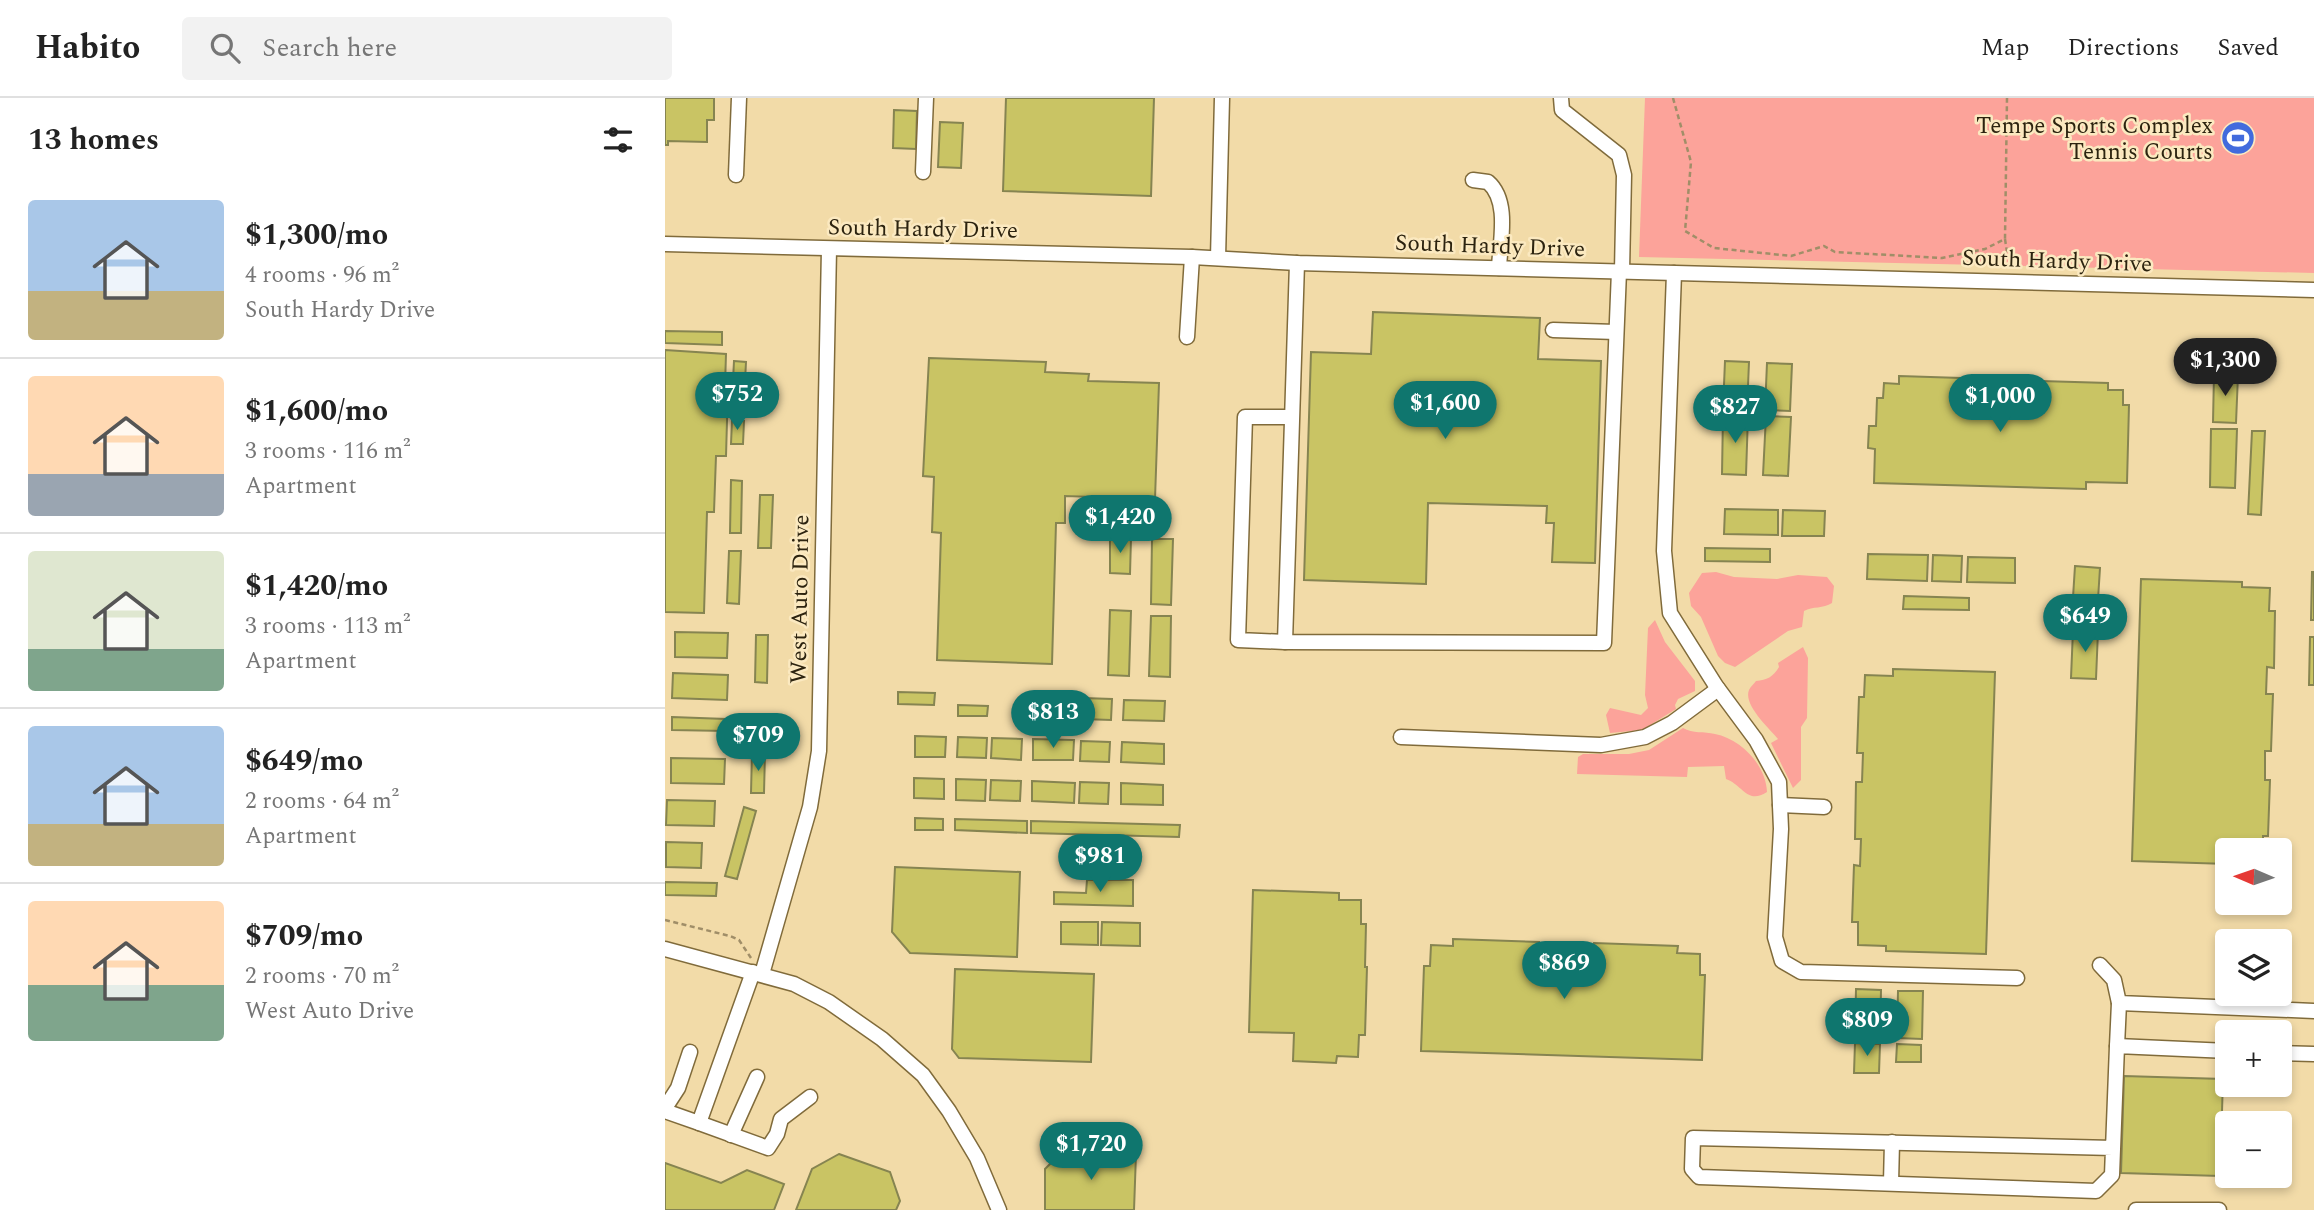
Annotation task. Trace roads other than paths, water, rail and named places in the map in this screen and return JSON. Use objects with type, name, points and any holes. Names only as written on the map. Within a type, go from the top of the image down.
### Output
[{"type":"street","points":[[736,175],[739,98]]},
{"type":"street","points":[[923,172],[926,98]]},
{"type":"street","points":[[1218,258],[1222,98]]},
{"type":"street","points":[[1291,417],[1245,417],[1238,640],[1604,643],[1625,175],[1619,155],[1562,110],[1561,98]]},
{"type":"street","points":[[1473,180],[1488,182],[1497,191],[1501,215],[1499,268]]},
{"type":"street","name":"South Hardy Drive","points":[[665,244],[2314,290]]},
{"type":"street","name":"West Auto Drive","points":[[699,1123],[758,973],[810,807],[819,751],[829,248]]},
{"type":"street","points":[[1187,337],[1192,257]]},
{"type":"street","points":[[1285,642],[1297,262]]},
{"type":"street","points":[[1674,273],[1664,551],[1670,613],[1718,689],[1756,740],[1779,782],[1775,937],[1782,961],[1801,972],[2017,978]]},
{"type":"street","points":[[1553,330],[1616,332]]},
{"type":"street","points":[[1401,737],[1601,745],[1645,737],[1672,723],[1718,689]]},
{"type":"street","points":[[1780,805],[1824,807]]},
{"type":"street","points":[[665,949],[794,984],[829,1002],[882,1039],[923,1075],[949,1111],[977,1158],[999,1210]]},
{"type":"street","points":[[2100,965],[2114,980],[2119,1003],[2112,1175],[2096,1191],[1699,1177],[1692,1169],[1693,1138],[2113,1148]]},
{"type":"street","points":[[2119,1003],[2314,1011]]},
{"type":"street","points":[[2117,1046],[2215,1050]]},
{"type":"street","points":[[690,1052],[678,1088],[665,1110],[699,1123],[768,1148],[777,1134],[781,1119],[810,1097]]},
{"type":"street","points":[[2292,1053],[2314,1054]]},
{"type":"street","points":[[731,1135],[757,1077]]},
{"type":"street","points":[[1891,1183],[1892,1142]]},
{"type":"street","points":[[2136,1210],[2219,1210]]},
{"type":"place","name":"Tempe Sports Complex Tennis Courts","points":[[2238,138]]}]
